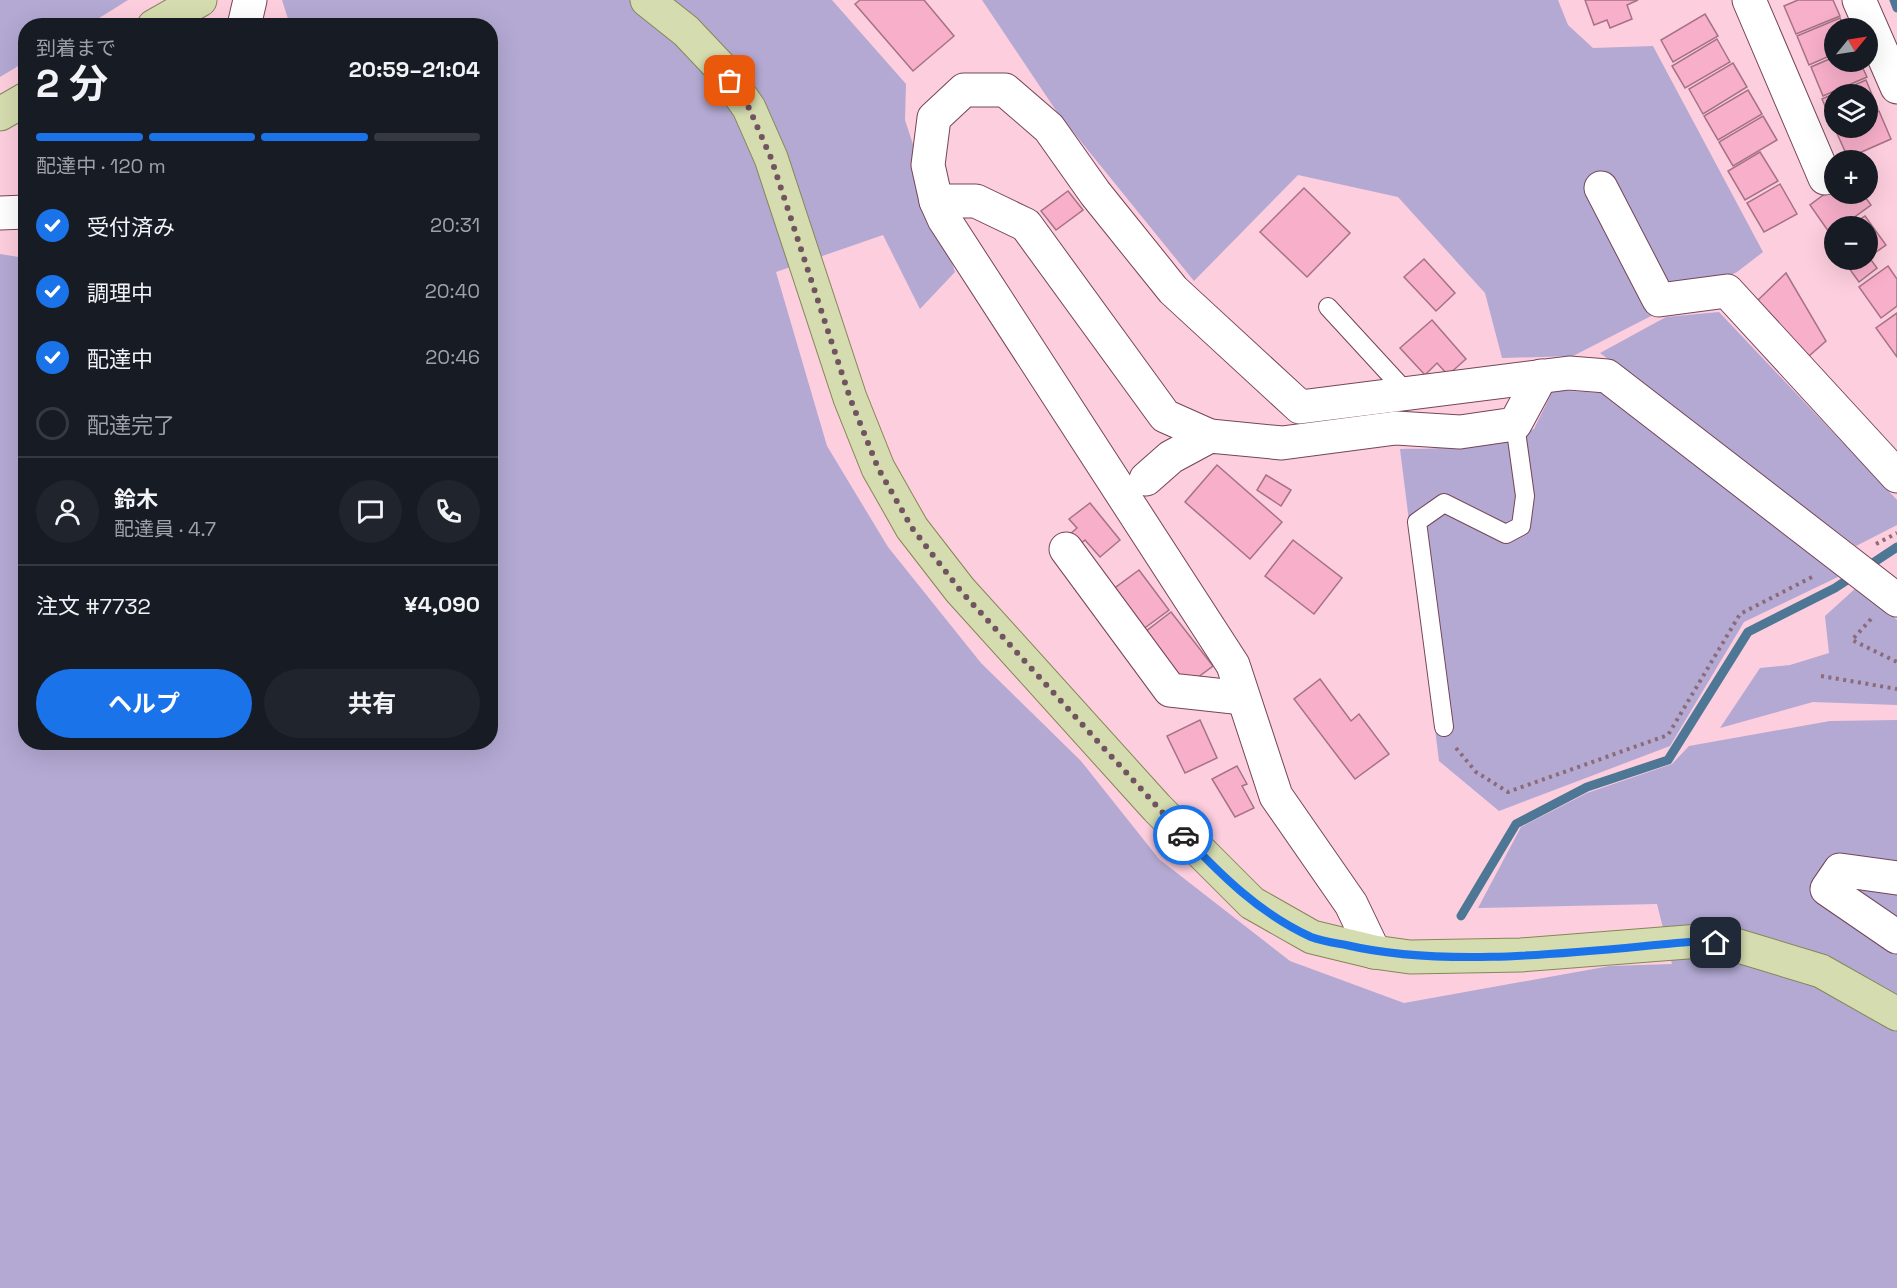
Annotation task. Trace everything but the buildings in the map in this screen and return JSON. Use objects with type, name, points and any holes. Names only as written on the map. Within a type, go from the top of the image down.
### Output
[{"type":"main road","points":[[168,18],[200,0]]},
{"type":"main road","points":[[647,0],[686,31],[722,68],[749,108],[771,158],[854,408],[878,468],[912,528],[960,590],[1157,808],[1252,903],[1312,937],[1374,952],[1410,957],[1499,955],[1700,941],[1732,944],[1821,971],[1897,1014]]},
{"type":"main road","points":[[0,114],[18,104]]},
{"type":"street","points":[[246,18],[250,0]]},
{"type":"street","points":[[1749,0],[1824,173]]},
{"type":"street","points":[[1859,0],[1897,87]]},
{"type":"street","points":[[1374,952],[1351,904],[1276,796],[1233,665],[944,219],[936,201],[928,165],[934,118],[964,90],[1005,90],[1049,128],[1095,193],[1173,290],[1300,407],[1569,373],[1606,376],[1894,598]]},
{"type":"street","points":[[1601,188],[1659,300],[1727,291],[1897,476]]},
{"type":"street","points":[[936,201],[976,201],[1026,225],[1165,416],[1210,436],[1282,443],[1396,428],[1460,432],[1515,424],[1541,376]]},
{"type":"street","points":[[0,213],[18,212]]},
{"type":"street","points":[[1146,479],[1171,458],[1210,436]]},
{"type":"street","points":[[1066,549],[1170,690],[1244,698]]},
{"type":"street","points":[[1897,878],[1840,870],[1827,889],[1897,937]]},
{"type":"lane","points":[[1328,308],[1408,394]]},
{"type":"lane","points":[[1444,727],[1417,522],[1444,503],[1506,534],[1521,526],[1525,496],[1515,424]]},
{"type":"path","points":[[1866,549],[1897,533]]},
{"type":"path","points":[[1444,727],[1456,749],[1476,772],[1508,792],[1668,735],[1740,614],[1824,571]]},
{"type":"path","points":[[1894,598],[1852,640],[1897,662]]},
{"type":"path","points":[[1821,676],[1897,689]]},
{"type":"shaded area","points":[[0,0],[128,0],[99,18],[18,18],[18,66],[0,77]]},
{"type":"shaded area","points":[[282,0],[832,0],[906,84],[905,120],[955,272],[920,309],[883,235],[776,272],[827,446],[888,547],[981,663],[1081,761],[1159,859],[1290,961],[1404,1003],[1610,966],[1672,964],[1657,904],[1478,908],[1521,827],[1587,793],[1672,764],[1689,746],[1830,721],[1897,720],[1897,1288],[0,1288],[0,254],[18,257],[18,750],[498,750],[498,18],[288,18]]},
{"type":"shaded area","points":[[982,0],[1558,0],[1568,25],[1593,48],[1653,46],[1763,252],[1737,272],[1573,356],[1502,358],[1485,293],[1398,197],[1298,175],[1194,281],[1057,112]]},
{"type":"shaded area","points":[[1719,312],[1897,500],[1897,525],[1856,546],[1600,353],[1666,317]]},
{"type":"shaded area","points":[[1553,390],[1603,393],[1842,575],[1744,622],[1670,746],[1499,811],[1439,761],[1400,449],[1468,446],[1501,440],[1534,429]]},
{"type":"shaded area","points":[[1857,587],[1897,620],[1897,705],[1813,702],[1720,728],[1760,668],[1790,665],[1829,653],[1825,616]]},
{"type":"waterway","points":[[1894,0],[1897,8]]},
{"type":"waterway","points":[[1461,916],[1516,824],[1587,787],[1668,760],[1748,632],[1835,588],[1897,547]]},
{"type":"way so far","points":[[730,81],[749,108],[771,158],[850,398],[878,468],[912,528],[960,590],[1183,835]]},
{"type":"route","points":[[1183,835],[1252,903],[1312,937],[1374,952],[1410,957],[1521,954],[1700,941],[1716,943]]}]
